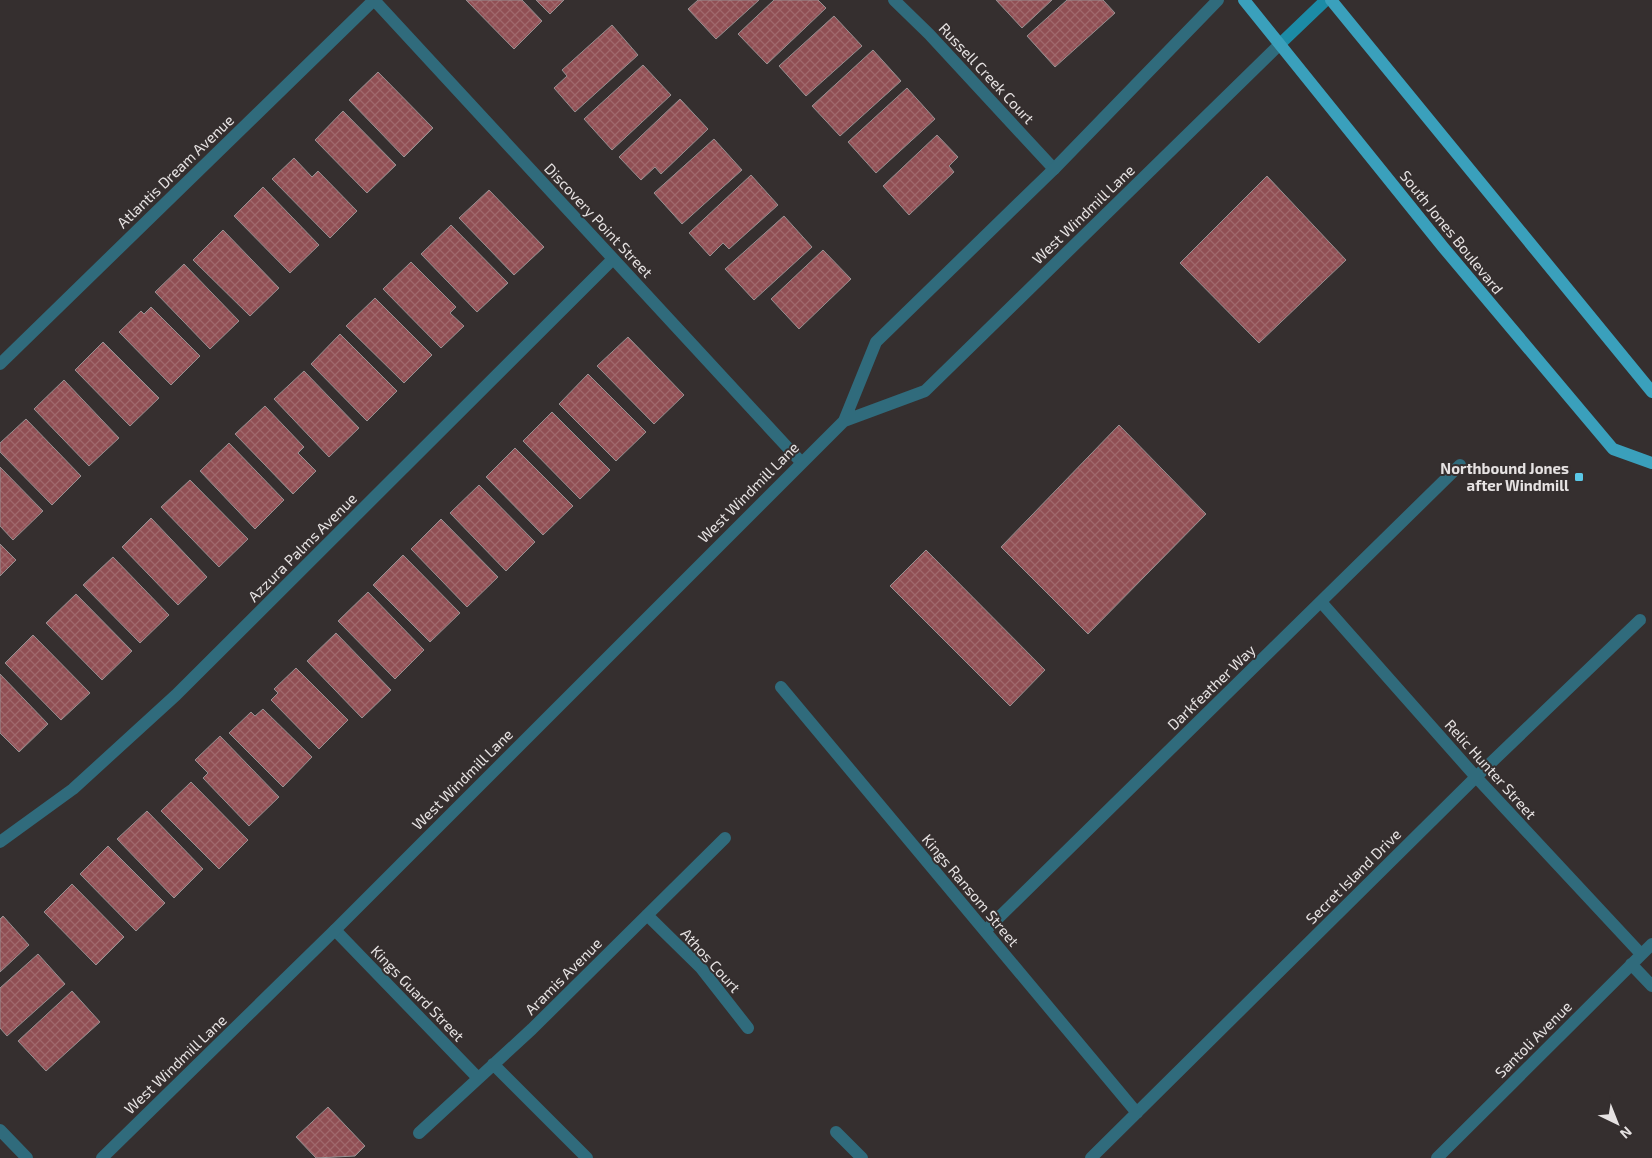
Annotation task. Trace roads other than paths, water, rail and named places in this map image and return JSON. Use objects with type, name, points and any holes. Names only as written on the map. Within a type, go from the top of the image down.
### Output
[{"type":"main road","name":"South Jones Boulevard","points":[[1244,0],[1437,240],[1613,449],[1652,463]]},
{"type":"main road","name":"West Windmill Lane","points":[[1280,44],[1326,0]]},
{"type":"main road","points":[[1331,0],[1652,392]]},
{"type":"street","name":"Discovery Point Street","points":[[374,0],[801,462]]},
{"type":"street","name":"Atlantis Dream Avenue","points":[[0,364],[374,0]]},
{"type":"street","name":"Russell Creek Court","points":[[894,0],[929,34],[1054,169]]},
{"type":"street","name":"West Windmill Lane","points":[[844,421],[876,342],[1054,169],[1218,0]]},
{"type":"street","name":"West Windmill Lane","points":[[102,1158],[335,930],[844,421],[925,391],[1280,44]]},
{"type":"street","name":"Azzura Palms Avenue","points":[[0,842],[73,789],[176,696],[613,259]]},
{"type":"street","name":"Darkfeather Way","points":[[985,931],[1460,465]]},
{"type":"street","name":"Relic Hunter Street","points":[[1321,602],[1476,777],[1641,954]]},
{"type":"street","name":"Secret Island Drive","points":[[1091,1158],[1476,777],[1640,620]]},
{"type":"street","name":"Kings Ransom Street","points":[[780,687],[1137,1112]]},
{"type":"street","name":"Aramis Avenue","points":[[419,1132],[532,1029],[725,838]]},
{"type":"street","name":"Athos Court","points":[[647,915],[701,968],[748,1028]]},
{"type":"street","name":"Kings Guard Street","points":[[335,930],[478,1078]]},
{"type":"street","name":"Santoli Avenue","points":[[1437,1158],[1652,944]]},
{"type":"street","points":[[1631,964],[1652,986]]},
{"type":"street","points":[[493,1064],[587,1158]]},
{"type":"street","points":[[0,1130],[26,1158]]},
{"type":"street","points":[[836,1132],[862,1158]]},
{"type":"place","name":"Northbound Jones after Windmill","points":[[1579,477]]}]
